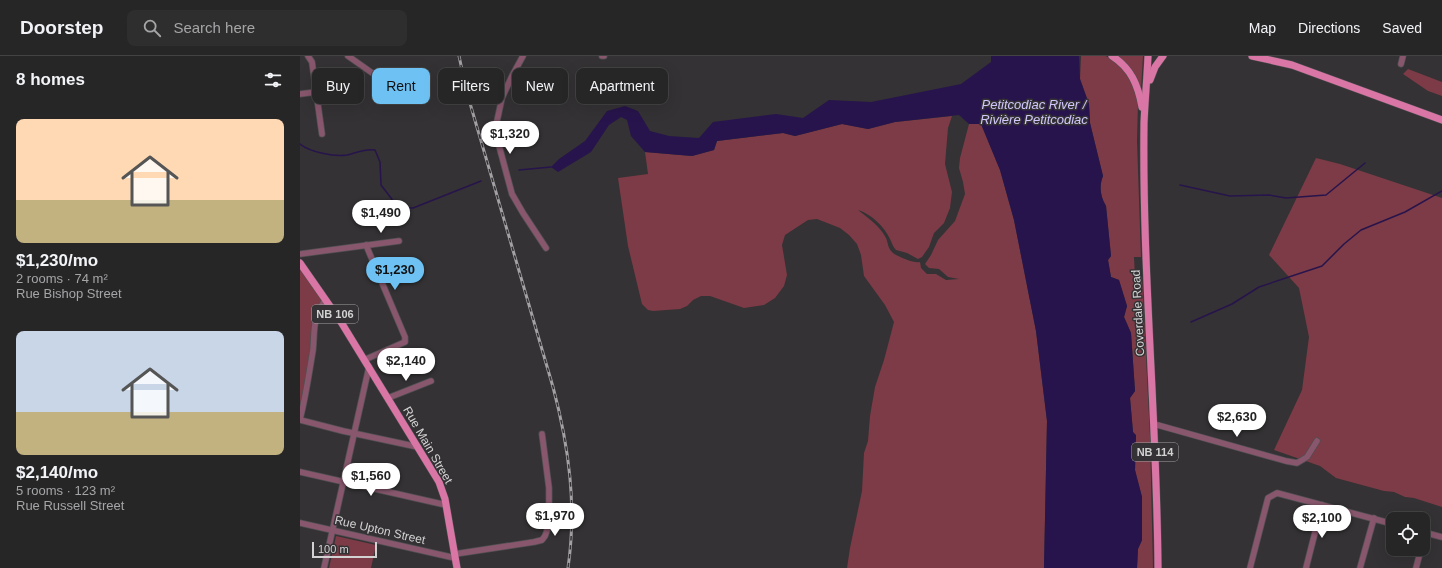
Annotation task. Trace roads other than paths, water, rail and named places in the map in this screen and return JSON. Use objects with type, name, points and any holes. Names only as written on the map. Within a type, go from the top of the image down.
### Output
[{"type":"main road","points":[[1112,56],[1126,68],[1135,82],[1140,97],[1144,120]]},
{"type":"main road","name":"Coverdale Road","points":[[1148,56],[1144,120],[1146,233],[1157,499],[1158,568]]},
{"type":"main road","points":[[1146,90],[1153,71],[1163,56]]},
{"type":"main road","points":[[1252,56],[1292,65],[1442,120]]},
{"type":"main road","name":"Rue Main Street","points":[[300,263],[341,322],[439,482],[446,505],[457,568]]},
{"type":"street","points":[[308,56],[312,62],[313,68]]},
{"type":"street","points":[[348,56],[372,73]]},
{"type":"street","points":[[523,56],[502,98],[497,121],[498,142],[512,194],[546,248]]},
{"type":"street","points":[[1401,64],[1403,56]]},
{"type":"street","points":[[300,94],[312,92]]},
{"type":"street","points":[[318,104],[322,134]]},
{"type":"street","points":[[300,254],[399,241]]},
{"type":"street","points":[[364,360],[405,342],[405,337],[366,245]]},
{"type":"street","points":[[325,300],[318,311],[315,321],[313,347],[300,420],[418,447]]},
{"type":"street","points":[[324,568],[369,367]]},
{"type":"street","points":[[388,398],[431,381]]},
{"type":"street","points":[[1154,424],[1297,463],[1307,457],[1317,441]]},
{"type":"street","points":[[455,556],[534,542],[542,540],[545,536],[549,525],[549,488],[542,434]]},
{"type":"street","points":[[300,472],[446,505]]},
{"type":"street","points":[[1250,568],[1268,498],[1278,493],[1386,522]]},
{"type":"street","points":[[1306,568],[1322,505]]},
{"type":"street","points":[[1360,568],[1374,518]]},
{"type":"street","name":"Rue Upton Street","points":[[300,523],[455,556]]},
{"type":"street","points":[[1430,534],[1442,537]]},
{"type":"street","points":[[1416,568],[1419,556]]},
{"type":"water","name":"Petitcodiac River / Rivière Petitcodiac","points":[[991,56],[1079,56],[1080,79],[1089,104],[1090,123],[1103,176],[1101,191],[1102,198],[1106,206],[1111,256],[1108,260],[1111,277],[1119,280],[1127,306],[1124,317],[1131,333],[1135,391],[1130,398],[1133,432],[1136,435],[1135,470],[1142,497],[1142,540],[1138,549],[1137,568],[1044,568],[1047,421],[1036,331],[1014,220],[1000,170],[981,124],[969,124],[959,115],[895,122],[868,129],[842,124],[795,136],[783,133],[717,141],[714,150],[692,156],[645,152],[631,136],[627,120],[621,117],[609,125],[591,152],[558,172],[551,167],[559,159],[585,141],[607,111],[625,106],[638,111],[650,131],[669,136],[699,138],[713,122],[776,114],[803,118],[829,100],[871,102],[961,84],[991,62]]},
{"type":"waterway","points":[[300,144],[316,152],[336,155],[347,155],[365,150],[375,150],[380,162],[381,185],[397,208],[413,208],[481,181]]},
{"type":"waterway","points":[[1180,185],[1230,196],[1269,195],[1286,198],[1326,195],[1365,163]]},
{"type":"waterway","points":[[519,170],[551,167]]},
{"type":"waterway","points":[[1191,322],[1232,304],[1259,287],[1322,266],[1344,244],[1361,230],[1405,212],[1442,191]]},
{"type":"railway","points":[[459,56],[467,93],[559,409],[570,477],[572,522],[568,568]]}]
